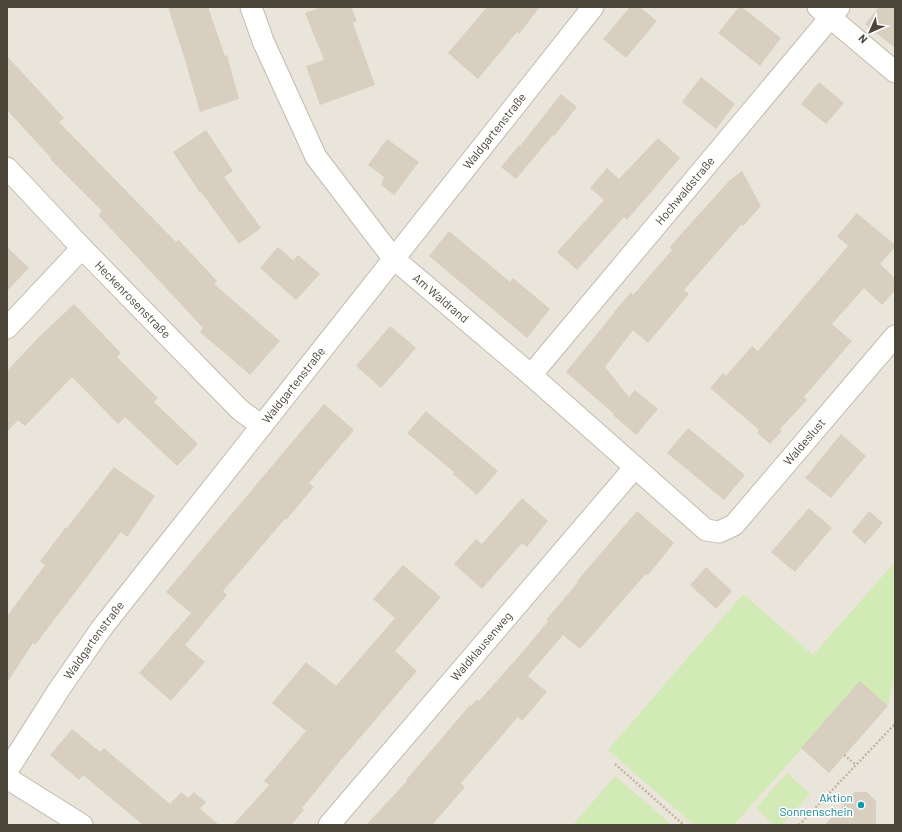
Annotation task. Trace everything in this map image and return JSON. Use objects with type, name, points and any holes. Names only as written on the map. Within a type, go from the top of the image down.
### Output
[{"type":"street","name":"Am Waldrand","points":[[251,7],[263,41],[316,157],[393,258],[531,375],[706,530]]},
{"type":"street","name":"Waldgartenstraße","points":[[7,771],[60,688],[101,629],[593,7]]},
{"type":"street","points":[[829,10],[895,72]]},
{"type":"street","name":"Hochwaldstraße","points":[[531,375],[829,10]]},
{"type":"street","name":"Heckenrosenstraße","points":[[7,168],[82,248],[240,410],[262,426]]},
{"type":"street","points":[[7,328],[82,248]]},
{"type":"street","name":"Waldeslust","points":[[706,530],[719,532],[734,525],[895,336]]},
{"type":"street","name":"Waldklausenweg","points":[[329,825],[634,467]]},
{"type":"street","points":[[7,778],[82,825]]},
{"type":"path","points":[[799,825],[895,724]]},
{"type":"path","points":[[844,755],[856,765]]},
{"type":"path","points":[[615,764],[684,825]]},
{"type":"shaded area","points":[[7,7],[895,7],[895,825],[7,825]]},
{"type":"green space","points":[[895,562],[894,680],[888,706],[853,690],[734,825],[694,825],[608,750],[743,594],[813,655]]},
{"type":"green space","points":[[787,773],[810,794],[782,825],[774,825],[756,808]]},
{"type":"green space","points":[[615,776],[672,825],[573,825]]},
{"type":"building","points":[[168,7],[208,7],[225,56],[227,55],[239,99],[200,112]]},
{"type":"building","points":[[321,7],[351,7],[357,21],[353,23],[375,85],[320,105],[306,66],[324,60],[305,13]]},
{"type":"building","points":[[487,7],[540,7],[519,34],[517,32],[478,79],[448,53]]},
{"type":"building","points":[[630,7],[640,7],[657,21],[626,58],[603,39]]},
{"type":"building","points":[[739,7],[742,7],[781,38],[760,66],[718,33]]},
{"type":"building","points":[[879,7],[895,7],[895,48],[865,24]]},
{"type":"building","points":[[7,56],[64,118],[59,122],[176,242],[179,240],[217,281],[214,284],[280,341],[250,375],[200,332],[203,328],[98,215],[102,211],[50,159],[51,158],[7,110]]},
{"type":"building","points":[[701,77],[735,104],[716,129],[682,102]]},
{"type":"building","points":[[819,82],[844,103],[826,124],[801,104]]},
{"type":"building","points":[[561,94],[577,107],[516,179],[501,167],[519,145],[520,146]]},
{"type":"building","points":[[206,130],[233,171],[224,177],[261,228],[239,244],[201,192],[200,193],[173,152]]},
{"type":"building","points":[[658,138],[680,158],[627,220],[624,217],[577,270],[557,252],[604,200],[590,188],[607,168],[619,179]]},
{"type":"building","points":[[387,139],[419,162],[394,195],[381,185],[384,177],[368,165]]},
{"type":"building","points":[[742,171],[761,206],[743,226],[741,225],[684,290],[689,294],[648,343],[633,330],[605,367],[629,397],[635,390],[658,409],[636,435],[566,372],[631,292],[633,295],[672,250],[670,247],[682,233],[730,180]]},
{"type":"building","points":[[857,213],[895,245],[895,247],[880,264],[895,278],[895,290],[882,305],[864,288],[832,324],[852,341],[804,397],[807,400],[780,429],[782,431],[770,444],[757,433],[759,430],[710,388],[723,373],[726,376],[752,346],[758,351],[848,246],[837,236]]},
{"type":"building","points":[[449,231],[510,282],[513,278],[550,309],[527,338],[429,256]]},
{"type":"building","points":[[7,247],[29,268],[7,291]]},
{"type":"building","points":[[278,247],[293,260],[298,255],[320,274],[296,300],[260,268]]},
{"type":"building","points":[[74,304],[121,353],[117,357],[158,398],[154,402],[198,444],[177,466],[125,417],[118,424],[72,377],[25,426],[18,420],[7,432],[7,371],[39,337]]},
{"type":"building","points":[[390,326],[416,348],[381,388],[356,366]]},
{"type":"building","points":[[324,404],[354,430],[309,483],[314,487],[223,591],[227,595],[185,645],[205,662],[171,701],[139,673],[191,613],[166,592]]},
{"type":"building","points":[[426,411],[498,471],[477,495],[453,474],[454,472],[407,433]]},
{"type":"building","points":[[688,428],[745,475],[724,500],[667,453]]},
{"type":"building","points":[[841,434],[866,456],[831,498],[805,478]]},
{"type":"building","points":[[114,467],[155,496],[127,537],[121,532],[35,645],[33,643],[7,683],[7,616],[45,565],[40,561]]},
{"type":"building","points":[[522,498],[548,521],[527,547],[522,543],[482,589],[454,564],[476,539],[482,544]]},
{"type":"building","points":[[809,508],[832,528],[795,572],[771,552]]},
{"type":"building","points":[[637,511],[674,543],[648,575],[646,574],[580,649],[563,635],[528,676],[547,692],[522,721],[518,717],[461,783],[465,787],[432,825],[366,825],[407,781],[406,780],[470,705],[471,706],[477,699],[479,701],[525,649],[548,621],[546,620],[578,582],[577,581]]},
{"type":"building","points":[[869,511],[883,523],[865,544],[852,532]]},
{"type":"building","points":[[403,565],[441,597],[395,651],[417,671],[341,760],[302,808],[304,810],[291,825],[233,825],[269,785],[264,781],[306,731],[272,703],[306,662],[336,686],[395,618],[373,599]]},
{"type":"building","points":[[706,567],[732,591],[716,609],[690,585]]},
{"type":"building","points":[[860,681],[888,706],[829,773],[801,748]]},
{"type":"building","points":[[72,729],[100,752],[104,748],[170,804],[181,792],[188,798],[194,792],[206,802],[200,809],[219,825],[143,825],[83,775],[79,780],[50,755]]},
{"type":"building","name":"Aktion Sonnenschein","points":[[855,792],[867,792],[876,801],[876,825],[825,825]]},
{"type":"place","name":"Aktion Sonnenschein","points":[[861,805]]}]
